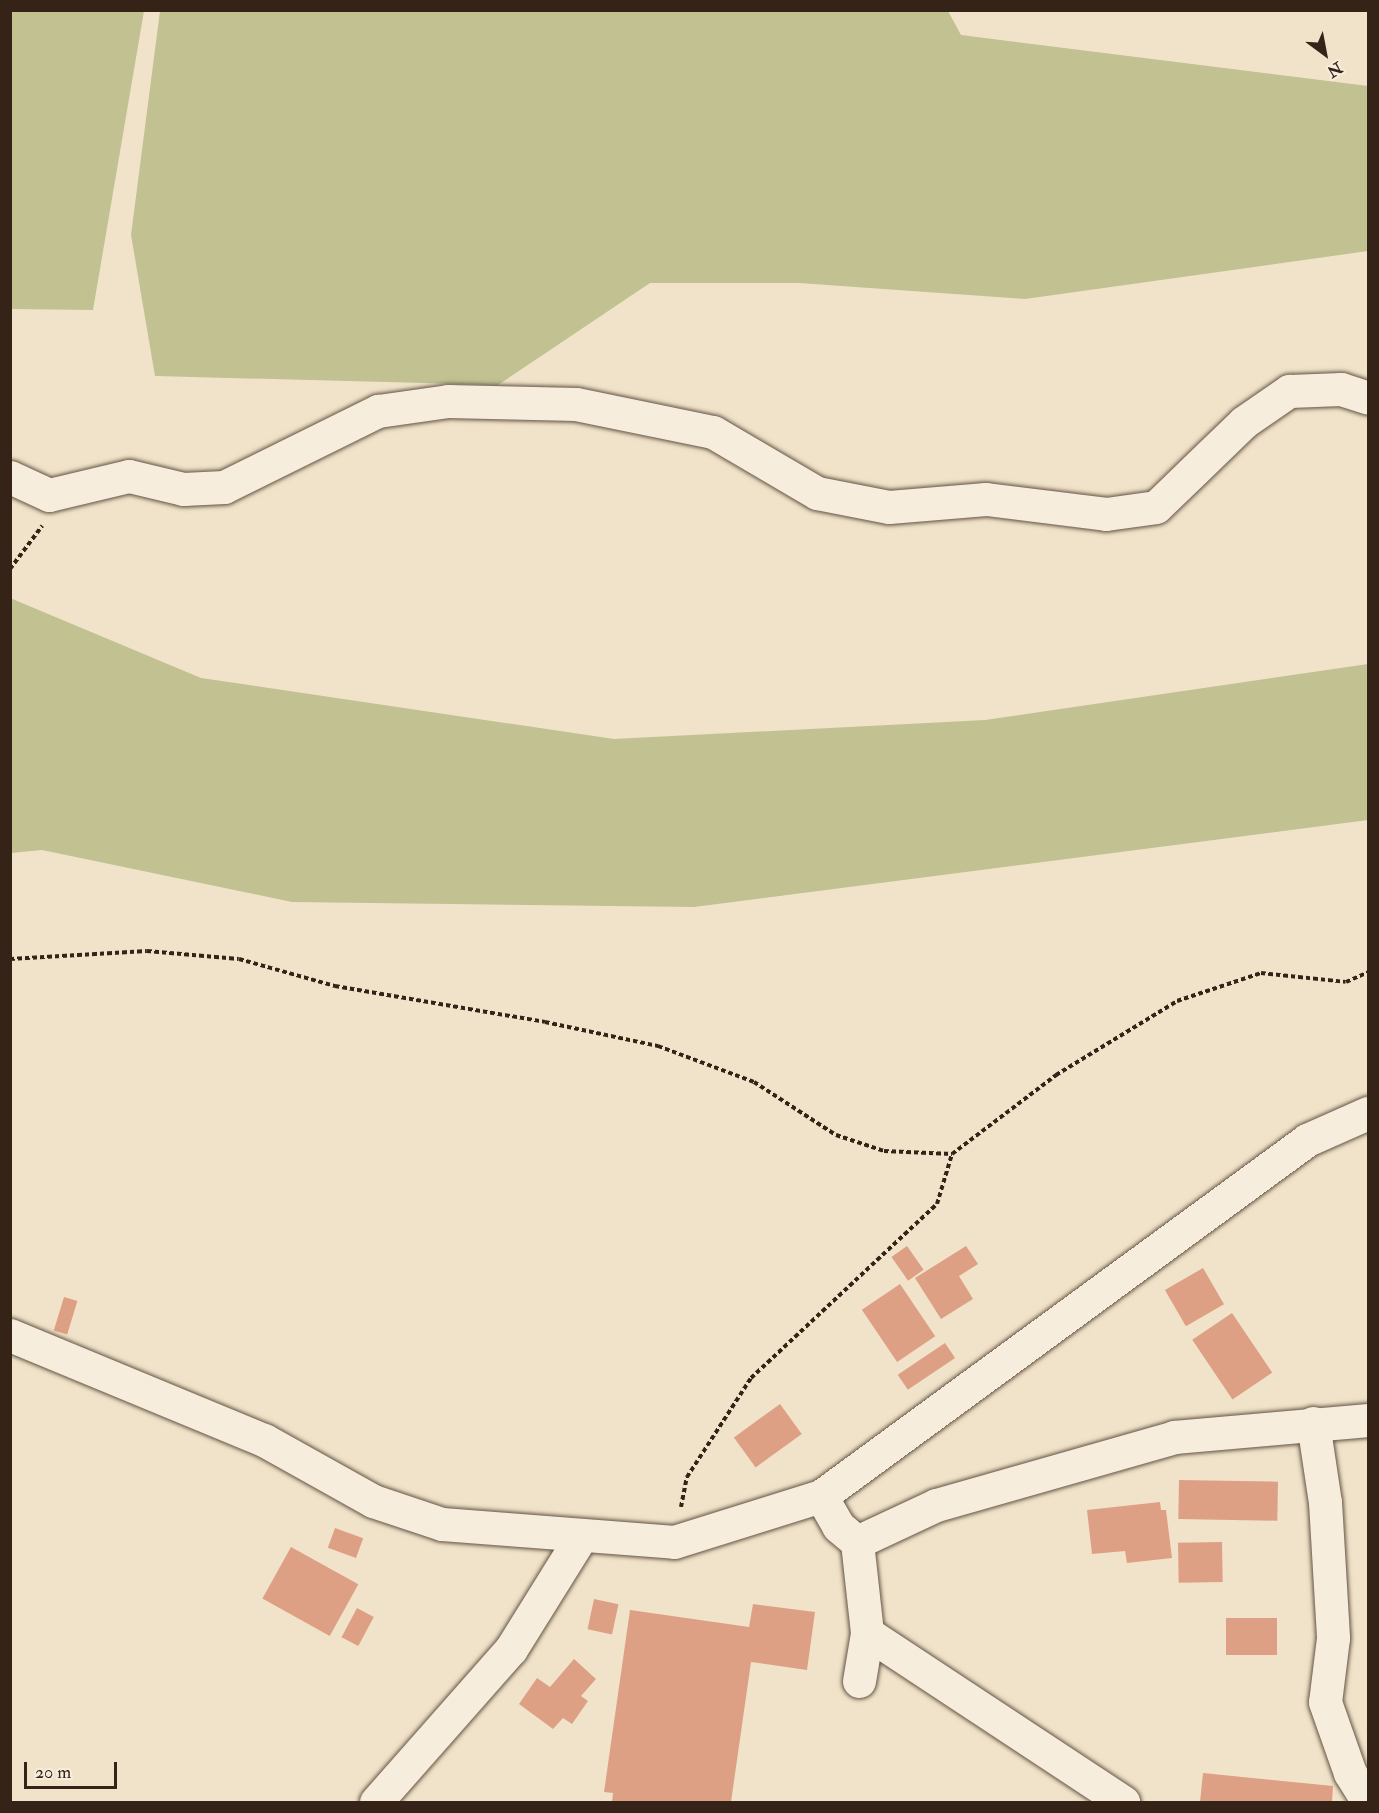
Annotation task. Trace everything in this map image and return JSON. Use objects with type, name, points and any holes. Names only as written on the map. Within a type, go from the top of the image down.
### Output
[{"type":"street","points":[[10,477],[52,495],[129,476],[183,489],[224,487],[378,411],[448,401],[576,404],[713,432],[817,493],[890,507],[986,499],[1106,514],[1156,507],[1244,422],[1288,391],[1341,389],[1368,398]]},
{"type":"street","points":[[10,1335],[264,1440],[373,1501],[442,1524],[674,1542],[821,1496],[1307,1140],[1368,1113]]},
{"type":"street","points":[[857,1542],[936,1505],[1163,1440],[1313,1423],[1368,1420]]},
{"type":"street","points":[[1313,1423],[1325,1502],[1333,1638],[1325,1702],[1350,1773],[1368,1802]]},
{"type":"street","points":[[821,1496],[838,1526],[857,1542],[867,1633],[859,1681]]},
{"type":"street","points":[[375,1803],[511,1649],[582,1535]]},
{"type":"street","points":[[867,1633],[1123,1803]]},
{"type":"path","points":[[10,569],[48,518],[52,495]]},
{"type":"path","points":[[10,959],[147,951],[239,959],[335,986],[545,1022],[658,1046],[754,1082],[836,1135],[884,1151],[952,1154]]},
{"type":"path","points":[[674,1542],[687,1477],[751,1378],[937,1204],[952,1154],[1056,1075],[1177,1001],[1261,973],[1346,982],[1368,972]]},
{"type":"green space","points":[[11,10],[144,11],[93,310],[11,309]]},
{"type":"green space","points":[[160,11],[948,11],[961,35],[1368,86],[1368,251],[1025,299],[799,283],[650,283],[498,385],[155,376],[131,235]]},
{"type":"green space","points":[[10,598],[201,678],[614,739],[985,720],[1368,664],[1368,820],[694,907],[292,902],[42,850],[11,853]]},
{"type":"building","points":[[907,1246],[924,1270],[908,1281],[891,1257]]},
{"type":"building","points":[[966,1246],[978,1264],[959,1276],[973,1299],[941,1319],[915,1278]]},
{"type":"building","points":[[1203,1268],[1224,1304],[1186,1326],[1165,1290]]},
{"type":"building","points":[[900,1284],[935,1336],[897,1362],[862,1310]]},
{"type":"building","points":[[64,1297],[77,1301],[67,1335],[54,1330]]},
{"type":"building","points":[[1232,1313],[1272,1373],[1232,1400],[1192,1340]]},
{"type":"building","points":[[945,1343],[955,1358],[908,1390],[898,1375]]},
{"type":"building","points":[[780,1404],[802,1434],[756,1467],[734,1438]]},
{"type":"building","points":[[1179,1480],[1278,1482],[1277,1521],[1178,1519]]},
{"type":"building","points":[[1160,1502],[1161,1510],[1166,1510],[1172,1558],[1127,1563],[1125,1551],[1092,1554],[1087,1510]]},
{"type":"building","points":[[335,1528],[363,1538],[356,1558],[328,1548]]},
{"type":"building","points":[[1222,1542],[1223,1582],[1179,1583],[1178,1543]]},
{"type":"building","points":[[291,1547],[358,1584],[330,1636],[262,1599]]},
{"type":"building","points":[[594,1599],[618,1604],[612,1635],[588,1629]]},
{"type":"building","points":[[753,1604],[815,1612],[807,1670],[751,1662],[731,1802],[612,1802],[613,1793],[604,1792],[630,1610],[749,1627]]},
{"type":"building","points":[[357,1608],[374,1617],[358,1646],[342,1637]]},
{"type":"building","points":[[1226,1618],[1277,1618],[1277,1655],[1226,1655]]},
{"type":"building","points":[[574,1659],[596,1679],[581,1696],[588,1701],[572,1724],[563,1718],[553,1729],[519,1704],[537,1678],[550,1687]]},
{"type":"building","points":[[1203,1773],[1333,1786],[1332,1802],[1200,1802]]}]
